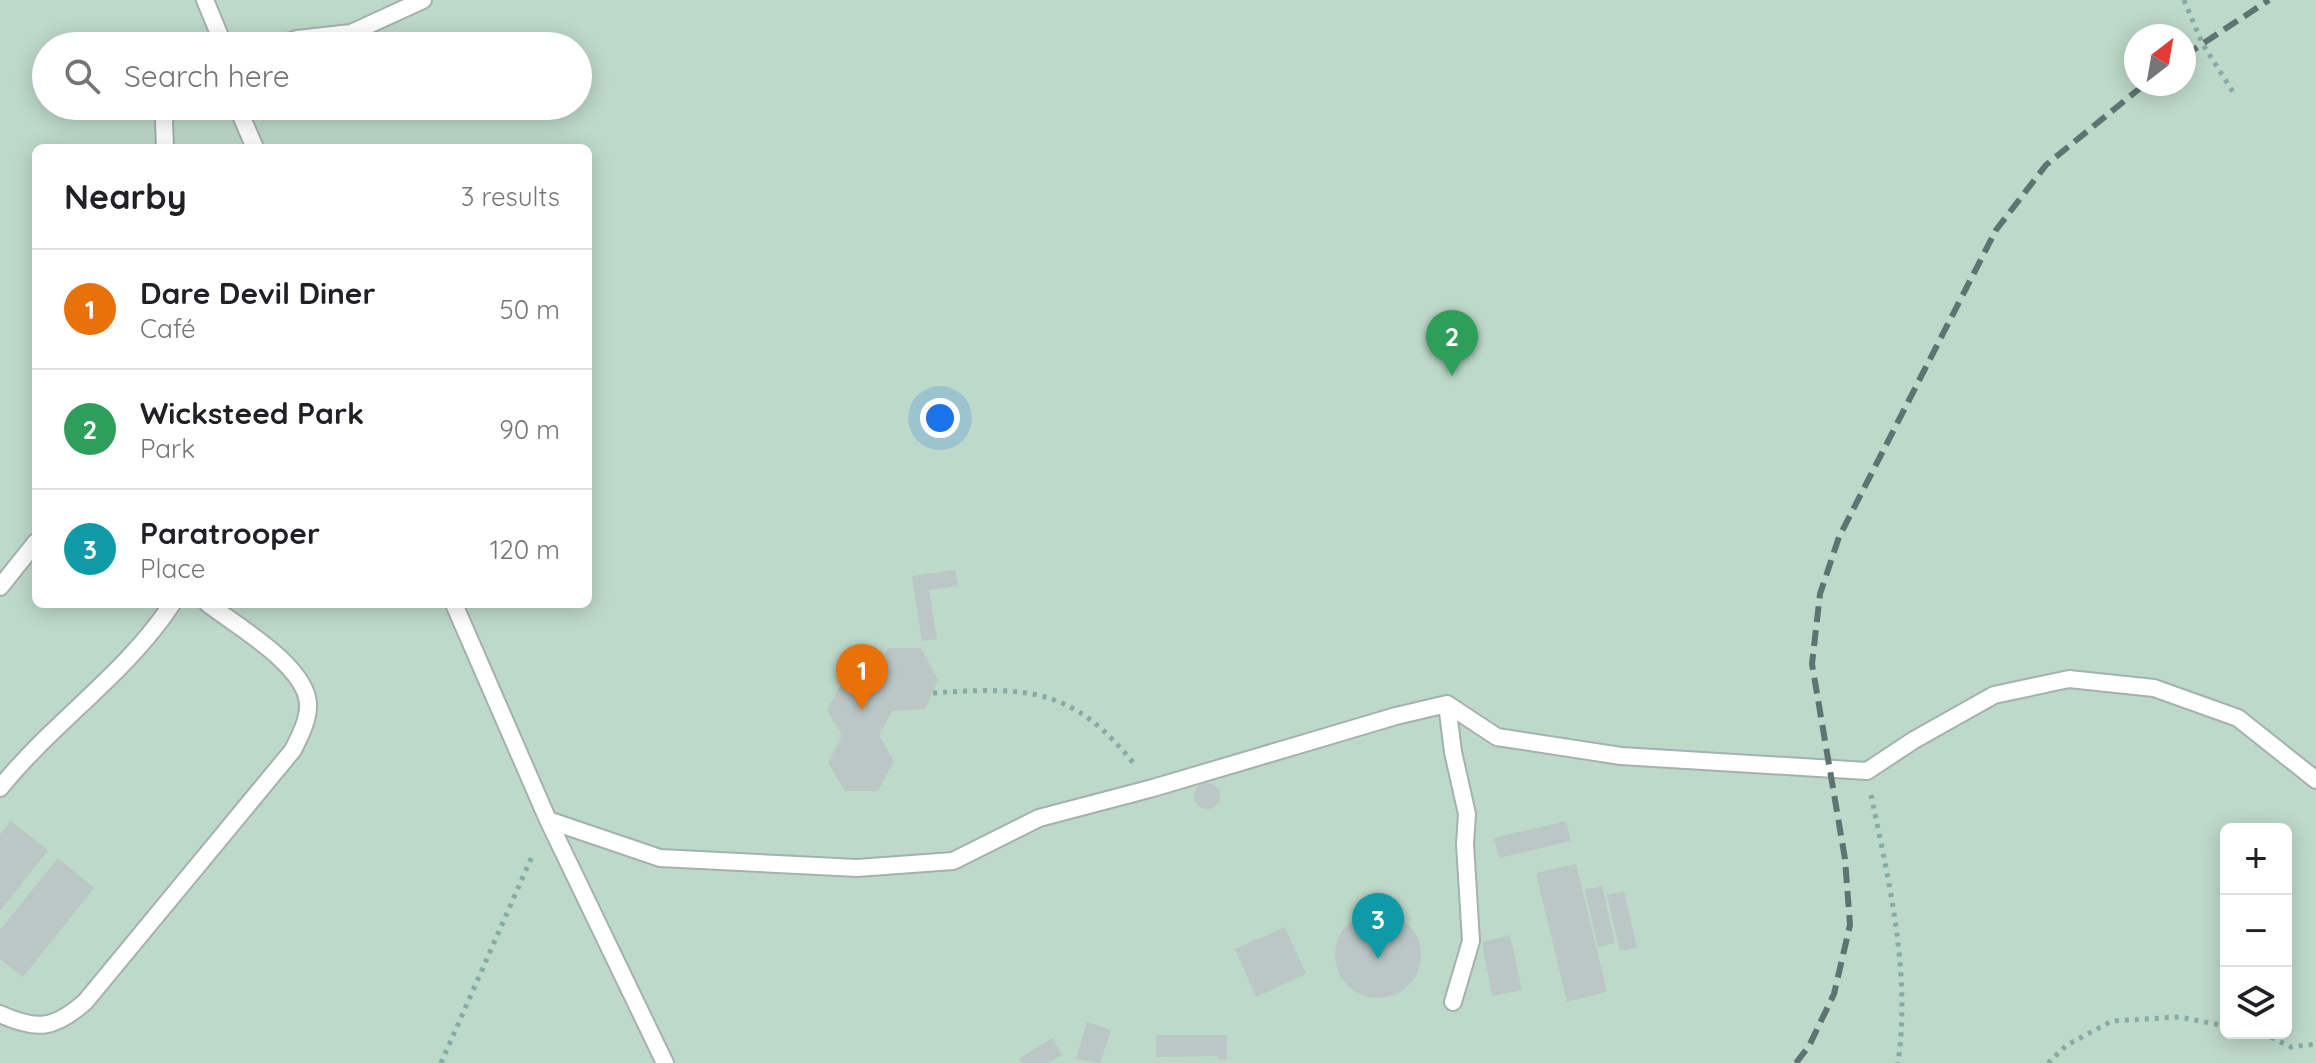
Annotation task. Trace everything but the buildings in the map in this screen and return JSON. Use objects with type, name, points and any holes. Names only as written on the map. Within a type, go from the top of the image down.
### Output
[{"type":"lane","points":[[205,0],[218,32]]},
{"type":"lane","points":[[353,32],[423,0]]},
{"type":"lane","points":[[164,120],[165,144]]},
{"type":"lane","points":[[243,120],[253,144]]},
{"type":"lane","points":[[0,587],[32,547]]},
{"type":"lane","points":[[0,788],[19,765],[132,656],[169,608]]},
{"type":"lane","points":[[0,1014],[41,1026],[66,1019],[293,750],[304,725],[308,704],[304,686],[291,668],[213,608]]},
{"type":"lane","points":[[456,608],[548,820],[665,1063]]},
{"type":"lane","points":[[548,820],[660,858],[857,868],[953,861],[1039,818],[1447,704],[1497,737],[1621,756],[1867,771],[1914,740],[1994,695],[2069,679],[2154,688],[2238,718],[2316,780]]},
{"type":"lane","points":[[1447,704],[1453,752],[1467,814],[1465,844],[1471,941],[1453,1002]]},
{"type":"path","points":[[2184,0],[2202,43],[2233,92]]},
{"type":"path","points":[[933,693],[1006,691],[1052,698],[1087,715],[1115,740],[1153,788]]},
{"type":"path","points":[[1867,771],[1887,869],[1902,995],[1898,1063]]},
{"type":"path","points":[[441,1063],[548,820]]},
{"type":"path","points":[[2048,1063],[2067,1045],[2112,1021],[2179,1017],[2220,1025]]},
{"type":"path","points":[[2274,1039],[2291,1047],[2316,1044]]},
{"type":"green space","points":[[0,0],[2316,0],[2316,1063],[0,1063]]},
{"type":"railway","points":[[2196,48],[2269,0]]},
{"type":"railway","points":[[1796,1063],[1809,1046],[1834,994],[1850,925],[1845,859],[1812,664],[1820,594],[1839,537],[1996,230],[2046,165],[2130,96]]},
{"type":"place","name":"Wicksteed Park","points":[[1452,376]]},
{"type":"place","name":"Dare Devil Diner","points":[[862,710]]},
{"type":"place","name":"Paratrooper","points":[[1378,959]]}]
